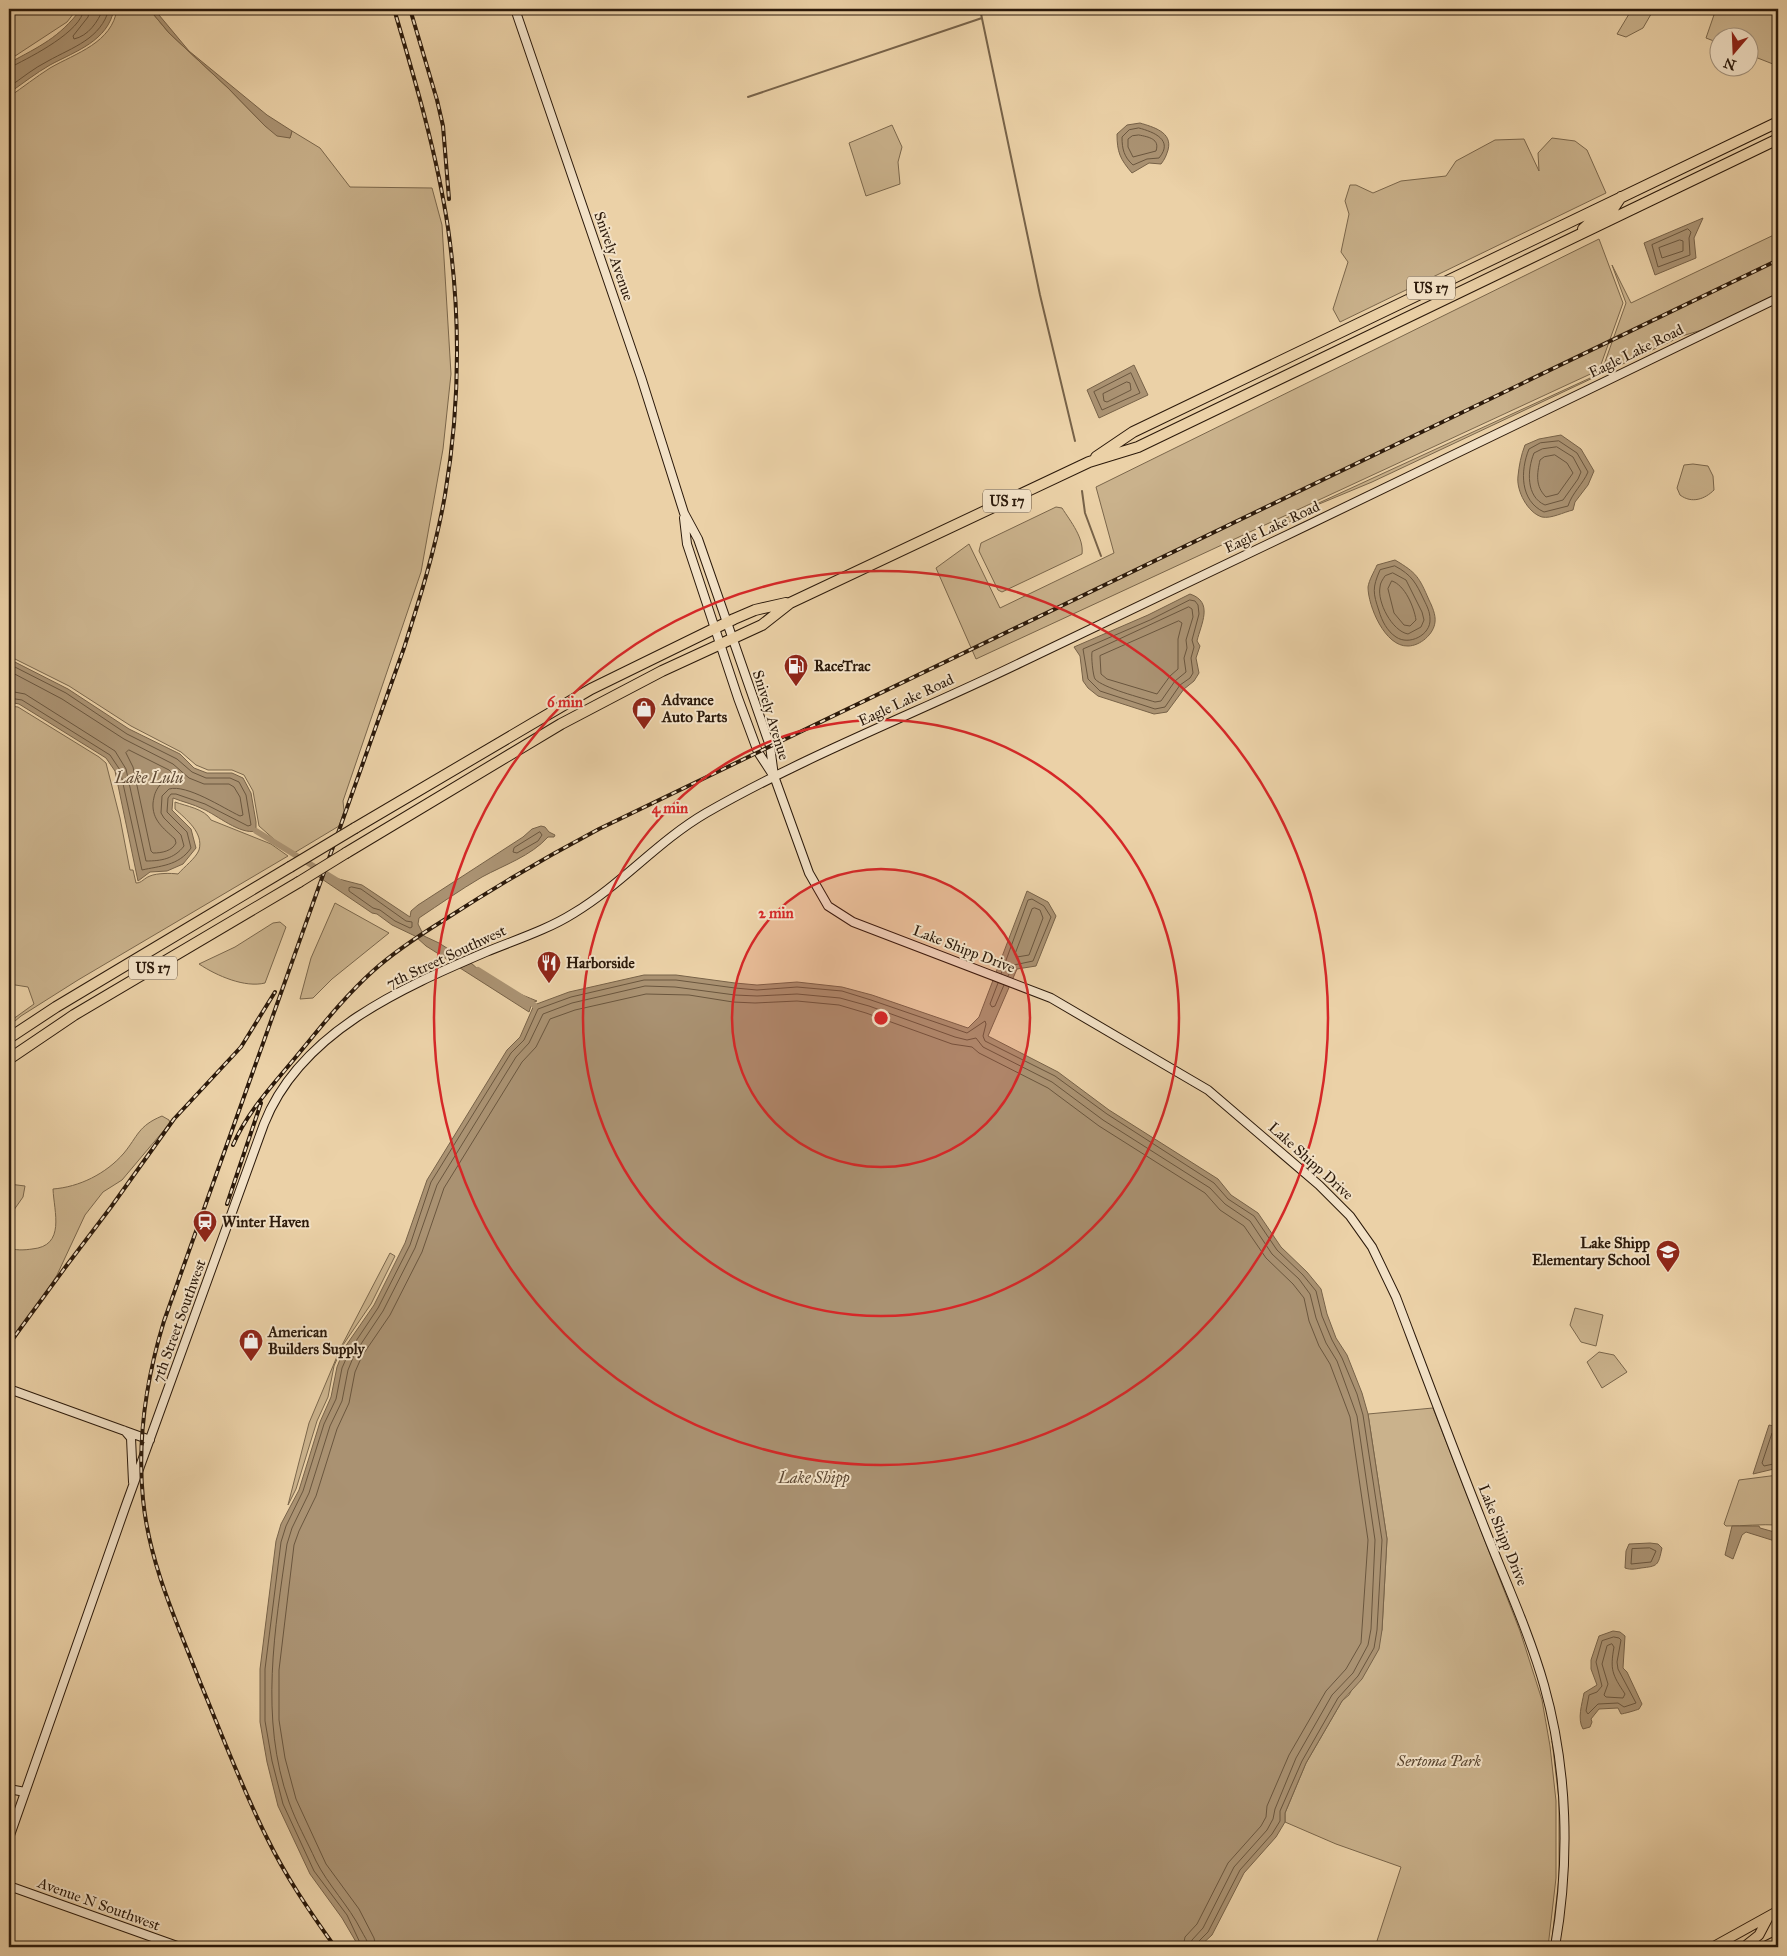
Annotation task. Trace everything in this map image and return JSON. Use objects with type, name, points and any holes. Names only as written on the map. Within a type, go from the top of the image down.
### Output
[{"type":"highway","name":"US 17","points":[[1089,462],[1133,432],[1778,122]]},
{"type":"highway","name":"US 17","points":[[9,1058],[74,1015],[561,724],[662,671],[762,625],[790,603],[1089,462],[1138,447],[1778,138]]},
{"type":"highway","points":[[1631,210],[1631,205],[1638,196],[1691,171],[1713,153]]},
{"type":"highway","points":[[1570,239],[1596,217],[1613,209],[1621,197]]},
{"type":"highway","points":[[1440,284],[1448,298]]},
{"type":"highway","name":"US 17","points":[[9,1038],[40,1016],[583,693],[727,622],[755,610],[790,603]]},
{"type":"main road","points":[[1713,1947],[1778,1911]]},
{"type":"main road","points":[[1744,1947],[1759,1936],[1768,1916]]},
{"type":"main road","points":[[1764,1947],[1778,1940]]},
{"type":"street","name":"Snively Avenue","points":[[515,9],[641,377],[684,513],[698,539],[770,746],[774,776]]},
{"type":"street","name":"Eagle Lake Road","points":[[774,776],[1026,660],[1778,298]]},
{"type":"street","name":"Snively Avenue","points":[[684,513],[687,544],[719,644],[758,752],[774,776]]},
{"type":"street","name":"7th Street Southwest","points":[[9,1838],[133,1486],[264,1124],[280,1090],[304,1061],[325,1042],[352,1022],[393,996],[443,971],[544,928],[578,911],[608,890],[686,825],[774,776]]},
{"type":"street","name":"Lake Shipp Drive","points":[[774,776],[809,873],[828,906],[853,922],[1020,985],[1070,1008],[1208,1090],[1334,1199],[1350,1216],[1376,1254],[1399,1306],[1517,1610],[1538,1667],[1548,1704],[1561,1778],[1564,1833],[1563,1891],[1555,1947]]},
{"type":"street","points":[[9,1389],[150,1440]]},
{"type":"street","points":[[125,1431],[131,1438],[133,1486]]},
{"type":"street","points":[[9,1789],[25,1792]]},
{"type":"street","name":"Avenue N Southwest","points":[[9,1886],[180,1947]]},
{"type":"green space","points":[[9,9],[77,9],[67,22],[9,60]]},
{"type":"green space","points":[[117,9],[149,9],[169,33],[228,88],[265,126],[290,138],[292,131],[320,148],[350,187],[432,188],[442,225],[451,374],[443,449],[421,572],[343,801],[344,811],[339,826],[294,853],[259,826],[253,791],[244,775],[232,770],[208,770],[196,765],[181,752],[131,726],[69,686],[9,656],[9,97],[50,68],[81,52],[100,39],[114,21]]},
{"type":"green space","points":[[1632,9],[1654,9],[1643,28],[1626,37],[1617,34]]},
{"type":"green space","points":[[1716,9],[1775,9],[1778,32],[1778,66],[1760,59],[1760,28],[1710,28],[1710,40],[1706,38]]},
{"type":"green space","points":[[892,125],[902,147],[898,162],[900,184],[866,196],[849,143]]},
{"type":"green space","points":[[1552,138],[1575,141],[1587,150],[1606,193],[1340,322],[1333,309],[1348,262],[1341,252],[1349,214],[1345,201],[1350,185],[1356,185],[1373,193],[1401,181],[1446,176],[1456,161],[1495,140],[1524,139],[1539,171],[1538,153]]},
{"type":"green space","points":[[1778,233],[1778,294],[1705,329],[1682,336],[1372,482],[1312,507],[1288,523],[1284,519],[1601,373],[1626,303],[1612,265],[1631,303]]},
{"type":"green space","points":[[1599,239],[1623,303],[1599,370],[976,659],[936,568],[969,544],[1000,608],[1114,553],[1096,487]]},
{"type":"green space","points":[[1684,465],[1708,466],[1713,476],[1714,490],[1707,496],[1694,500],[1680,495],[1677,488]]},
{"type":"green space","points":[[1056,507],[1062,508],[1076,530],[1081,542],[1082,554],[1002,592],[998,590],[979,551],[981,543]]},
{"type":"green space","points":[[9,706],[18,707],[106,763],[120,818],[130,870],[133,870],[136,883],[153,875],[178,874],[199,850],[200,844],[197,832],[175,809],[175,802],[204,813],[211,820],[271,844],[288,856],[78,980],[21,1016],[9,1026],[9,1022],[34,1004],[28,987],[9,984]]},
{"type":"green space","points":[[335,903],[389,933],[332,979],[313,998],[300,999],[311,958]]},
{"type":"green space","points":[[280,922],[286,927],[265,983],[249,984],[231,980],[199,964],[235,947],[273,923]]},
{"type":"green space","points":[[162,1116],[169,1120],[170,1123],[122,1180],[103,1192],[85,1215],[57,1275],[9,1348],[9,1247],[17,1250],[32,1249],[43,1247],[50,1242],[56,1226],[53,1189],[82,1182],[109,1167],[124,1153],[143,1128]]},
{"type":"green space","points":[[9,1184],[25,1186],[23,1197],[9,1217]]},
{"type":"green space","points":[[390,1253],[395,1256],[371,1304],[343,1345],[334,1366],[328,1397],[317,1421],[296,1489],[288,1505],[309,1423],[341,1347]]},
{"type":"green space","points":[[1575,1308],[1603,1315],[1596,1346],[1581,1342],[1570,1325]]},
{"type":"green space","points":[[1599,1352],[1614,1355],[1627,1372],[1602,1388],[1587,1362]]},
{"type":"green space","name":"Sertoma Park","points":[[1433,1408],[1520,1631],[1542,1700],[1550,1746],[1556,1801],[1556,1878],[1548,1947],[1375,1947],[1401,1867],[1336,1844],[1285,1822],[1285,1813],[1306,1763],[1342,1701],[1349,1695],[1382,1630],[1387,1539],[1368,1414]]},
{"type":"green space","points":[[1778,1475],[1778,1525],[1726,1526],[1724,1524],[1739,1480]]},
{"type":"green space","points":[[1552,1741],[1560,1795],[1562,1855],[1559,1897],[1551,1947],[1559,1878],[1559,1800]]},
{"type":"water","points":[[81,9],[114,9],[111,20],[105,29],[90,44],[45,68],[9,93],[9,63],[57,34]]},
{"type":"water","points":[[149,9],[154,9],[189,51],[267,115],[292,131],[290,138],[277,136],[265,126],[228,88],[169,33]]},
{"type":"water","points":[[1140,123],[1161,131],[1168,139],[1169,144],[1161,164],[1149,163],[1132,173],[1120,155],[1117,134],[1127,125]]},
{"type":"water","points":[[1703,218],[1694,238],[1696,258],[1655,275],[1644,243]]},
{"type":"water","points":[[1134,365],[1148,395],[1099,418],[1087,390]]},
{"type":"water","points":[[1561,435],[1581,449],[1594,471],[1588,485],[1575,502],[1573,510],[1542,517],[1532,511],[1521,495],[1518,482],[1520,460],[1525,445],[1539,439]]},
{"type":"water","points":[[1395,560],[1408,568],[1416,576],[1423,586],[1434,614],[1435,622],[1429,635],[1422,642],[1408,646],[1400,645],[1385,633],[1379,624],[1369,595],[1370,579],[1377,565]]},
{"type":"water","points":[[1190,594],[1202,602],[1204,608],[1203,621],[1197,641],[1200,646],[1196,658],[1199,673],[1167,712],[1154,714],[1098,696],[1088,688],[1083,681],[1080,656],[1074,647],[1148,615]]},
{"type":"water","name":"Lake Lulu","points":[[9,659],[68,689],[129,729],[180,754],[194,768],[207,773],[232,773],[243,778],[251,793],[256,831],[243,830],[203,809],[173,798],[172,810],[191,829],[196,848],[183,864],[167,871],[150,872],[138,881],[115,771],[106,758],[19,704],[9,702]]},
{"type":"water","points":[[541,826],[555,835],[554,837],[548,837],[534,850],[482,877],[419,918],[418,924],[424,936],[464,959],[453,963],[426,946],[415,936],[372,913],[316,875],[322,872],[331,877],[362,885],[410,917],[411,911],[418,905],[523,837],[532,829]]},
{"type":"water","name":"Lake Shipp","points":[[1027,891],[1048,902],[1056,916],[1036,966],[1017,969],[988,1036],[1058,1072],[1109,1110],[1218,1179],[1231,1195],[1258,1213],[1281,1247],[1307,1272],[1321,1289],[1327,1314],[1336,1338],[1347,1355],[1368,1414],[1387,1539],[1382,1630],[1379,1649],[1362,1679],[1342,1701],[1306,1763],[1285,1813],[1285,1822],[1276,1837],[1244,1873],[1212,1935],[1199,1947],[359,1947],[342,1918],[310,1874],[278,1806],[267,1762],[260,1722],[260,1669],[276,1541],[281,1524],[299,1490],[320,1422],[331,1397],[337,1367],[345,1347],[374,1305],[405,1243],[427,1180],[507,1050],[520,1037],[534,1005],[569,992],[644,975],[676,975],[757,985],[797,982],[842,987],[872,995],[968,1028],[979,1017]]},
{"type":"water","points":[[471,963],[501,985],[537,1001],[532,1003],[529,1012],[460,968]]},
{"type":"water","points":[[1769,1425],[1778,1427],[1778,1468],[1753,1474]]},
{"type":"water","points":[[1732,1526],[1759,1526],[1760,1528],[1778,1533],[1778,1542],[1746,1532],[1742,1535],[1733,1559],[1725,1555]]},
{"type":"water","points":[[1629,1544],[1658,1544],[1662,1548],[1658,1562],[1654,1566],[1635,1569],[1625,1568],[1626,1551]]},
{"type":"water","points":[[1613,1631],[1620,1632],[1625,1636],[1623,1668],[1627,1672],[1642,1704],[1639,1709],[1621,1714],[1618,1708],[1599,1709],[1591,1719],[1590,1727],[1583,1729],[1580,1716],[1584,1693],[1597,1685],[1591,1669],[1591,1660],[1599,1636]]},
{"type":"waterway","points":[[980,9],[1040,295],[1075,441]]},
{"type":"waterway","points":[[748,97],[982,18]]},
{"type":"waterway","points":[[1082,491],[1085,513],[1101,556]]},
{"type":"waterway","points":[[256,831],[341,883]]},
{"type":"waterway","points":[[478,970],[534,1005]]},
{"type":"railway","points":[[335,1947],[282,1867],[267,1838],[241,1781],[182,1638],[151,1546],[143,1499],[141,1454],[144,1409],[152,1365],[164,1321],[404,648],[422,591],[445,495],[454,428],[457,362],[457,329],[452,262],[448,228],[432,145],[394,9]]},
{"type":"railway","points":[[410,9],[443,126],[449,199]]},
{"type":"railway","points":[[233,1145],[253,1110],[269,1089],[332,1013],[373,971],[426,931],[540,861],[599,829],[1778,260]]},
{"type":"railway","points":[[9,1344],[174,1119],[241,1047],[275,992]]},
{"type":"railway","points":[[227,1204],[261,1103]]},
{"type":"place","name":"RaceTrac","points":[[796,687]]},
{"type":"place","name":"Advance Auto Parts","points":[[644,730]]},
{"type":"place","name":"Harborside","points":[[549,984]]},
{"type":"place","name":"Winter Haven","points":[[205,1243]]},
{"type":"place","name":"Lake Shipp Elementary School","points":[[1668,1273]]},
{"type":"place","name":"American Builders Supply","points":[[251,1362]]}]
